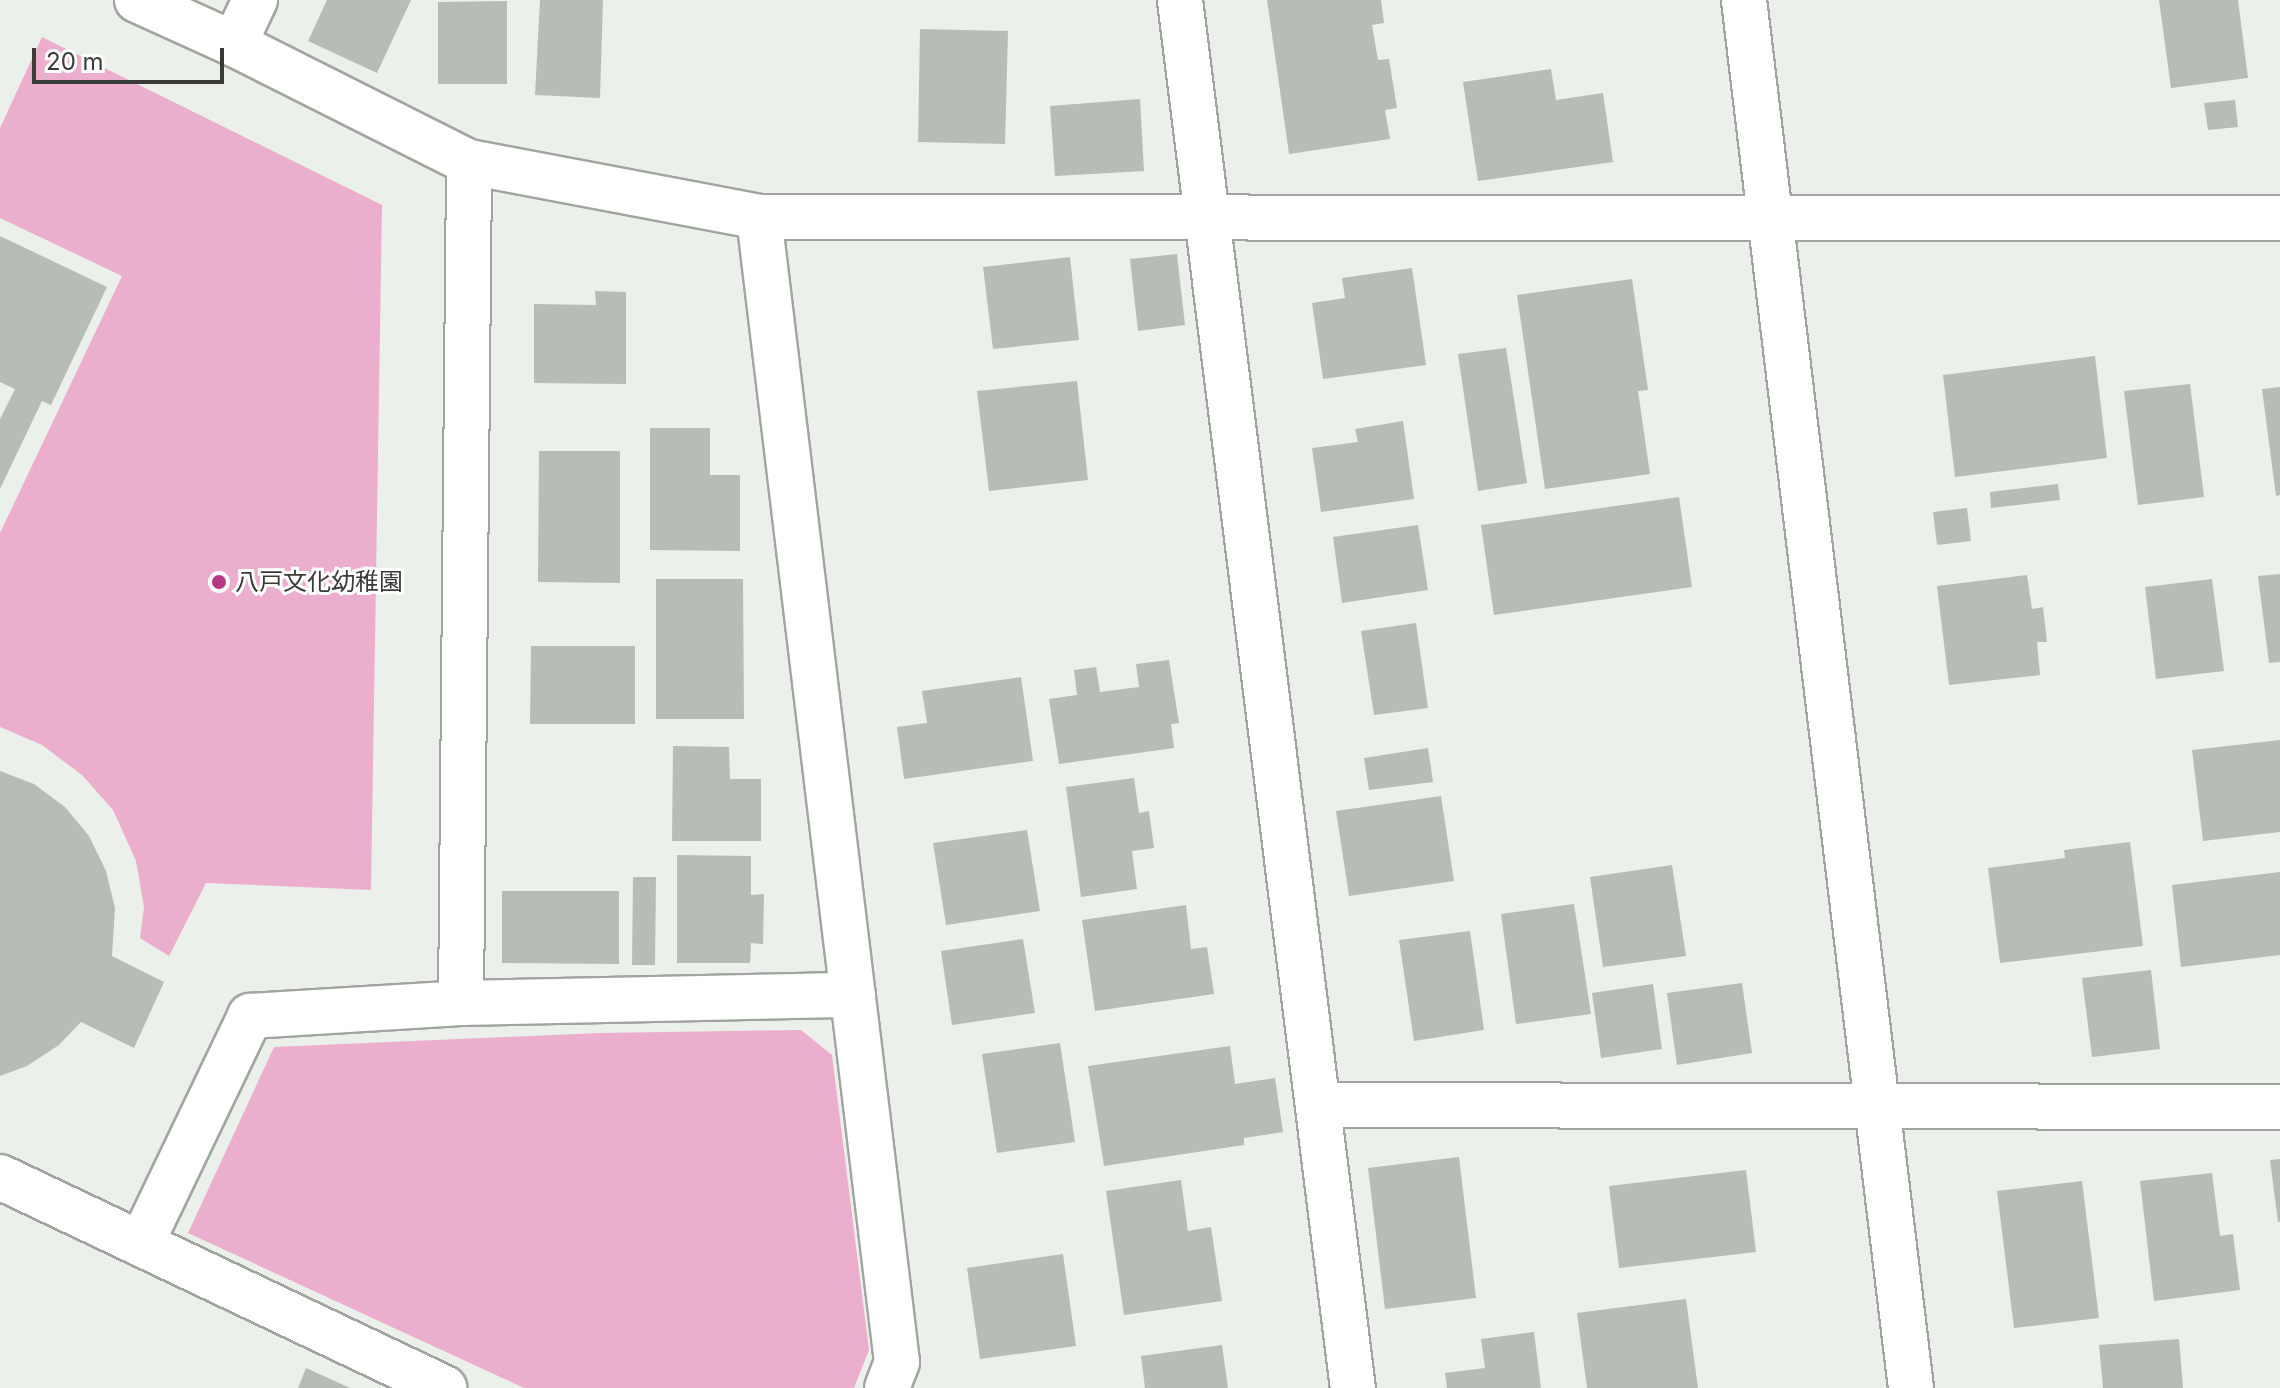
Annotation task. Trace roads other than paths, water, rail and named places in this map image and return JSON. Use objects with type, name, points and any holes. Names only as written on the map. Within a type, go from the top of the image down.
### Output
[{"type":"street","points":[[137,0],[234,44],[469,162],[759,217],[2280,218]]},
{"type":"street","points":[[234,44],[255,0]]},
{"type":"street","points":[[1180,0],[1353,1388]]},
{"type":"street","points":[[1744,0],[1874,1107],[1911,1388]]},
{"type":"street","points":[[461,1003],[469,162]]},
{"type":"street","points":[[759,217],[897,1362],[887,1388]]},
{"type":"street","points":[[141,1244],[250,1016],[461,1003],[853,995]]},
{"type":"street","points":[[1319,1105],[2280,1107]]},
{"type":"street","points":[[0,1177],[445,1388]]},
{"type":"place","name":"八戸文化幼稚園","points":[[219,582]]}]
